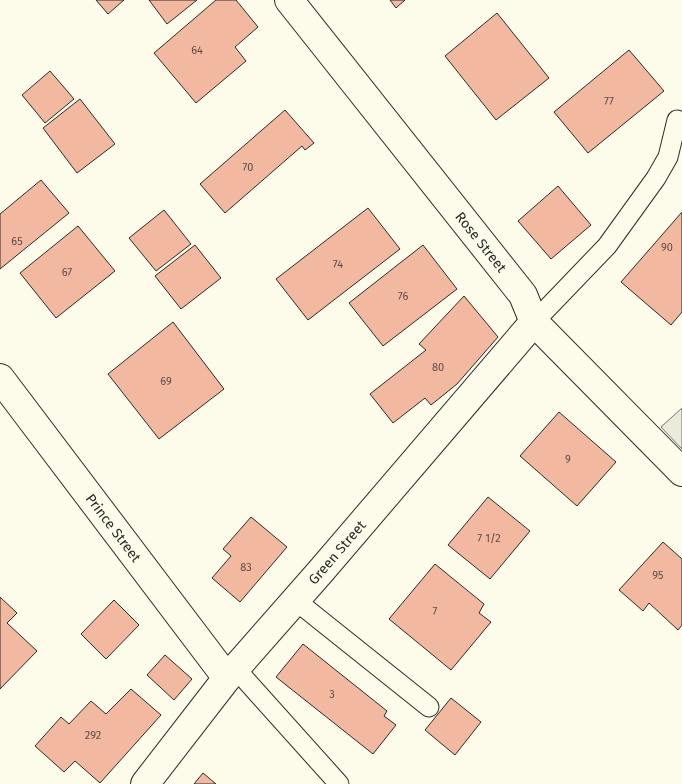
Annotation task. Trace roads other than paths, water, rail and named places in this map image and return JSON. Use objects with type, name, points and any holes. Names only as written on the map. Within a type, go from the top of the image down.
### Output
[{"type":"street","name":"Rose Street","points":[[289,0],[524,295],[534,322],[682,472]]},
{"type":"street","name":"Green Street","points":[[145,784],[231,673],[534,322]]},
{"type":"street","name":"Prince Street","points":[[0,378],[231,673]]},
{"type":"lane","points":[[534,322],[607,246],[656,178],[668,157],[677,120]]},
{"type":"lane","points":[[295,600],[429,707]]},
{"type":"lane","points":[[231,673],[339,784]]}]
